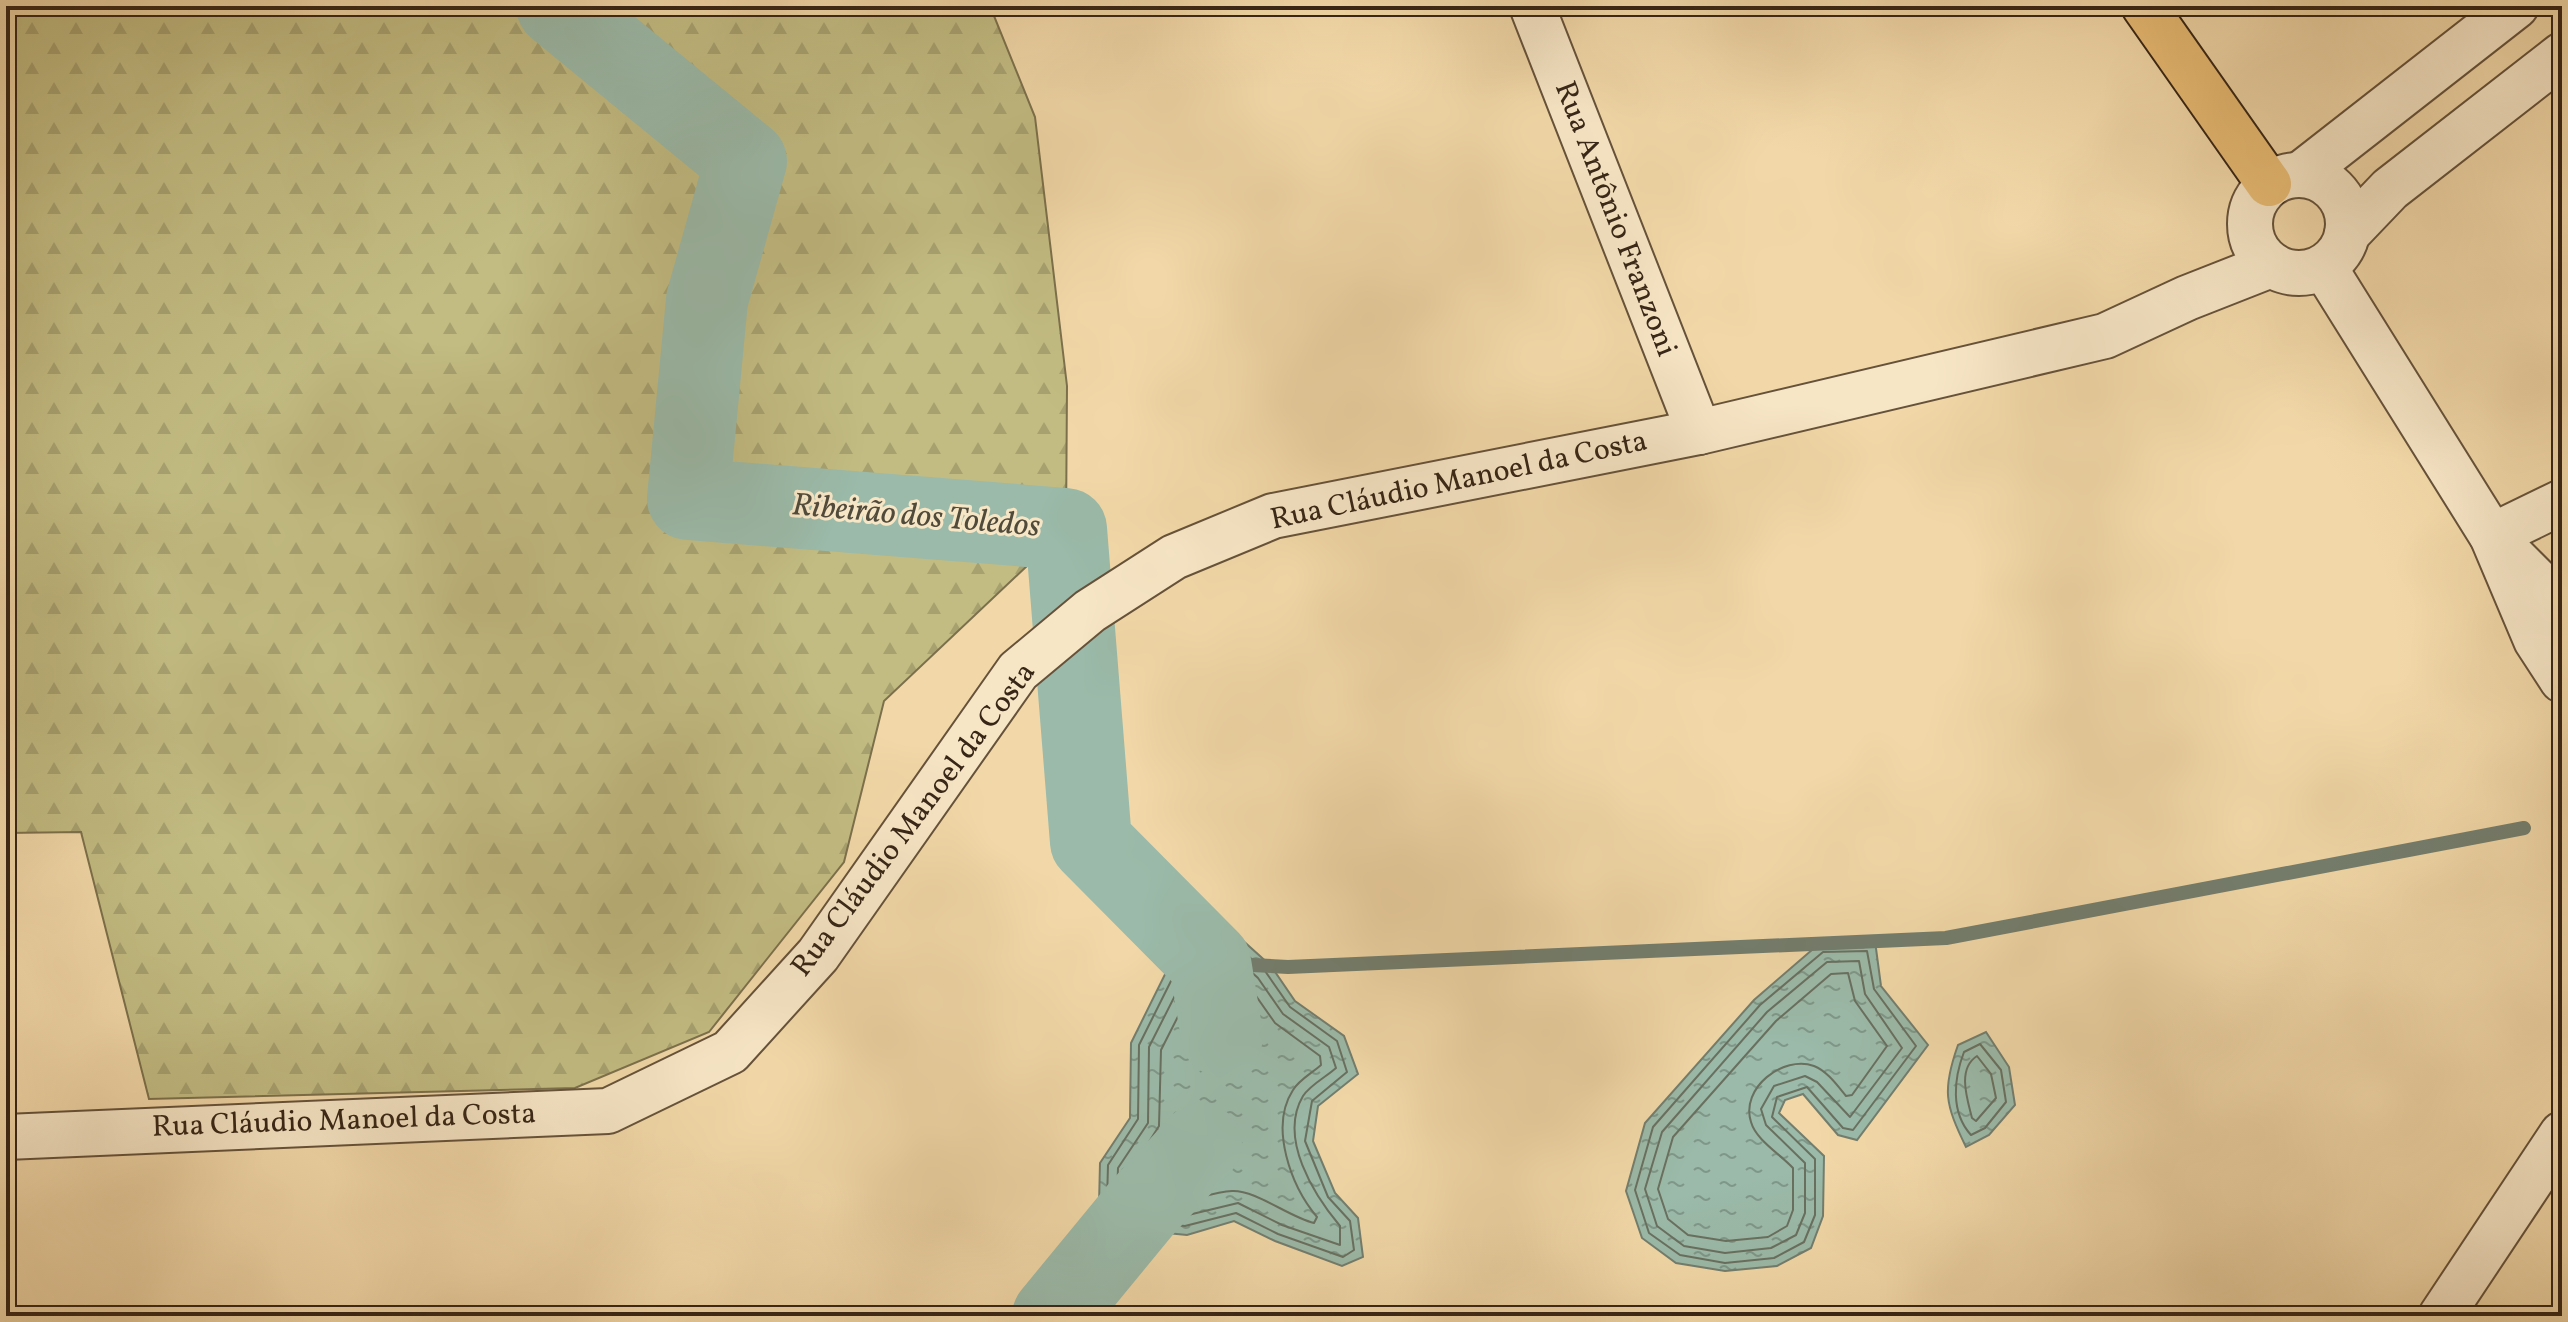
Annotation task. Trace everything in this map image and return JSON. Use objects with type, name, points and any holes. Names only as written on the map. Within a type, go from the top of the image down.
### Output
[{"type":"main road","points":[[2144,6],[2285,179]]},
{"type":"street","name":"Rua Antônio Franzoni","points":[[1532,6],[1699,432]]},
{"type":"street","points":[[2516,6],[2285,179],[2251,210],[2251,241],[2271,265],[2297,274],[2336,250],[2390,189],[2562,55]]},
{"type":"street","points":[[2285,179],[2319,178],[2342,199],[2348,214],[2336,250],[2492,536],[2536,640],[2562,680]]},
{"type":"street","name":"Rua Cláudio Manoel da Costa","points":[[6,1137],[608,1111],[730,1052],[818,955],[1018,671],[1090,611],[1174,557],[1273,516],[1699,432],[2105,336],[2187,298],[2271,265]]},
{"type":"street","points":[[2492,536],[2562,502]]},
{"type":"street","points":[[2492,536],[2562,606]]},
{"type":"street","points":[[2441,1316],[2562,1134]]},
{"type":"green space","points":[[6,6],[990,6],[1035,117],[1067,386],[1066,529],[884,701],[844,862],[709,1032],[575,1088],[149,1099],[81,832],[6,833]]},
{"type":"water","points":[[1230,929],[1271,966],[1295,1001],[1344,1036],[1358,1074],[1318,1106],[1313,1141],[1335,1193],[1358,1218],[1363,1257],[1342,1266],[1275,1241],[1234,1221],[1187,1235],[1126,1229],[1099,1205],[1100,1163],[1130,1118],[1131,1043],[1184,936]]},
{"type":"water","points":[[1875,941],[1881,986],[1928,1045],[1857,1140],[1838,1135],[1803,1094],[1785,1100],[1779,1113],[1824,1156],[1823,1216],[1811,1248],[1777,1266],[1725,1271],[1676,1263],[1642,1238],[1626,1191],[1645,1123],[1754,1000],[1820,943]]},
{"type":"water","points":[[1986,1032],[2009,1067],[2015,1105],[1989,1135],[1966,1147],[1950,1108],[1950,1074],[1958,1045]]},
{"type":"waterway","name":"Ribeirão dos Toledos","points":[[557,6],[746,161],[707,300],[688,499],[1066,529],[1091,842],[1210,962],[1222,1036]]},
{"type":"waterway","points":[[1252,965],[1288,967],[1946,938],[2524,828]]},
{"type":"waterway","name":"Ribeirão dos Toledos","points":[[1053,1316],[1141,1209],[1201,1144]]}]
